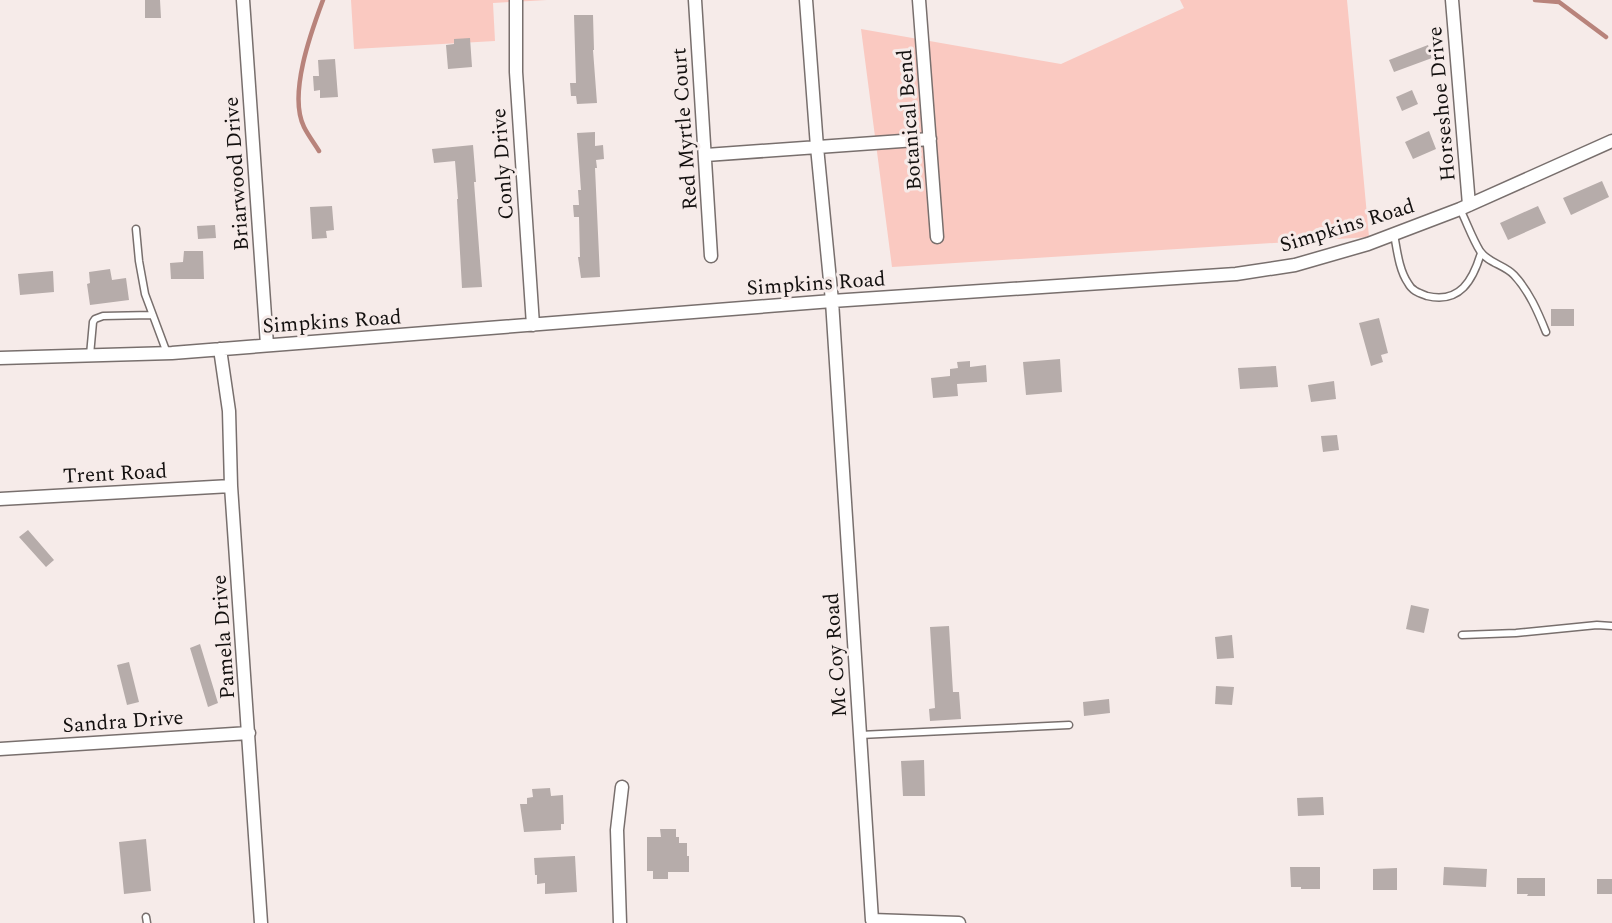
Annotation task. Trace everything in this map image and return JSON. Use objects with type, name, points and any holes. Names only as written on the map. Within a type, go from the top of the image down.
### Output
[{"type":"street","name":"Briarwood Drive","points":[[243,0],[267,345]]},
{"type":"street","name":"Conly Drive","points":[[516,0],[516,72],[533,325]]},
{"type":"street","name":"Red Myrtle Court","points":[[695,0],[711,256]]},
{"type":"street","name":"Mc Coy Road","points":[[806,0],[816,147],[832,301],[872,920],[959,923]]},
{"type":"street","name":"Botanical Bend","points":[[919,0],[937,237]]},
{"type":"street","name":"Horseshoe Drive","points":[[1452,0],[1464,207]]},
{"type":"street","points":[[706,155],[930,140]]},
{"type":"street","name":"Simpkins Road","points":[[0,358],[167,353],[832,301],[1236,274],[1295,265],[1359,247],[1464,207],[1612,141]]},
{"type":"street","name":"Pamela Drive","points":[[220,349],[229,411],[231,486],[261,923]]},
{"type":"street","name":"Trent Road","points":[[0,499],[231,486]]},
{"type":"street","name":"Sandra Drive","points":[[0,749],[249,733]]},
{"type":"street","points":[[620,923],[617,830],[622,787]]},
{"type":"lane","points":[[1464,207],[1481,253],[1515,276],[1536,308],[1546,332]]},
{"type":"lane","points":[[136,229],[145,294],[167,353]]},
{"type":"lane","points":[[1394,234],[1401,268],[1407,282],[1413,290],[1435,298],[1458,293],[1467,285],[1473,277],[1481,253]]},
{"type":"lane","points":[[90,355],[95,319],[103,316],[152,315]]},
{"type":"lane","points":[[1462,635],[1516,633],[1597,625],[1612,626]]},
{"type":"lane","points":[[860,735],[1069,725]]},
{"type":"shaded area","points":[[351,0],[547,0],[493,3],[495,41],[354,49]]},
{"type":"shaded area","points":[[1180,0],[1347,0],[1369,237],[892,267],[861,29],[1061,64],[1184,8]]},
{"type":"building","points":[[145,0],[160,0],[161,18],[145,18]]},
{"type":"building","points":[[574,15],[593,15],[597,103],[577,104],[576,96],[571,96],[570,83],[576,83]]},
{"type":"building","points":[[470,38],[472,67],[448,69],[446,45],[454,44],[454,39]]},
{"type":"building","points":[[1428,45],[1432,58],[1394,72],[1389,60]]},
{"type":"building","points":[[335,59],[338,97],[320,98],[320,90],[314,91],[313,76],[319,76],[318,60]]},
{"type":"building","points":[[1412,90],[1418,104],[1402,111],[1396,97]]},
{"type":"building","points":[[1429,131],[1436,149],[1413,159],[1405,142]]},
{"type":"building","points":[[595,132],[595,146],[603,145],[604,159],[596,160],[597,168],[595,168],[600,277],[581,278],[578,257],[580,257],[579,217],[574,217],[573,205],[579,205],[578,190],[581,190],[577,133]]},
{"type":"building","points":[[473,145],[482,287],[462,288],[455,161],[434,163],[432,149]]},
{"type":"building","points":[[1602,181],[1609,197],[1571,215],[1563,198]]},
{"type":"building","points":[[332,206],[334,230],[326,231],[327,238],[312,239],[310,207]]},
{"type":"building","points":[[1538,206],[1546,223],[1508,240],[1500,223]]},
{"type":"building","points":[[215,225],[216,238],[198,239],[197,226]]},
{"type":"building","points":[[184,251],[203,251],[204,279],[171,279],[170,263],[183,262]]},
{"type":"building","points":[[110,269],[112,280],[126,278],[129,300],[90,305],[87,284],[90,283],[89,272]]},
{"type":"building","points":[[53,271],[54,292],[20,295],[18,274]]},
{"type":"building","points":[[1551,309],[1574,309],[1574,326],[1551,326]]},
{"type":"building","points":[[1379,318],[1388,353],[1381,355],[1383,362],[1371,366],[1359,323]]},
{"type":"building","points":[[1060,359],[1062,392],[1026,395],[1023,362]]},
{"type":"building","points":[[970,361],[970,367],[986,365],[987,382],[957,384],[958,396],[933,398],[931,378],[950,376],[950,369],[958,368],[957,362]]},
{"type":"building","points":[[1276,366],[1278,387],[1240,389],[1238,368]]},
{"type":"building","points":[[1334,381],[1336,399],[1311,402],[1308,385]]},
{"type":"building","points":[[1337,435],[1339,450],[1323,452],[1321,436]]},
{"type":"building","points":[[28,530],[54,560],[46,567],[19,537]]},
{"type":"building","points":[[1411,605],[1429,609],[1424,633],[1406,629]]},
{"type":"building","points":[[949,626],[953,692],[959,692],[961,719],[930,721],[929,709],[935,708],[930,627]]},
{"type":"building","points":[[1232,635],[1234,658],[1217,659],[1215,637]]},
{"type":"building","points":[[200,644],[218,703],[208,707],[190,648]]},
{"type":"building","points":[[129,662],[139,702],[127,705],[117,665]]},
{"type":"building","points":[[1216,686],[1234,687],[1232,705],[1215,704]]},
{"type":"building","points":[[1109,699],[1110,713],[1084,716],[1083,702]]},
{"type":"building","points":[[924,760],[925,796],[903,796],[901,761]]},
{"type":"building","points":[[550,788],[551,796],[563,795],[564,824],[561,824],[561,830],[524,832],[520,804],[527,804],[527,798],[533,797],[532,789]]},
{"type":"building","points":[[1323,797],[1324,815],[1298,816],[1297,798]]},
{"type":"building","points":[[660,829],[676,829],[679,843],[687,843],[689,872],[668,872],[668,879],[653,879],[653,871],[647,871],[647,837],[661,837]]},
{"type":"building","points":[[146,839],[151,891],[124,894],[119,842]]},
{"type":"building","points":[[575,856],[577,892],[545,894],[545,883],[537,884],[534,858]]},
{"type":"building","points":[[1290,867],[1320,867],[1320,889],[1291,887]]},
{"type":"building","points":[[1444,867],[1487,869],[1486,887],[1443,885]]},
{"type":"building","points":[[1397,868],[1397,890],[1373,890],[1373,869]]},
{"type":"building","points":[[1517,878],[1545,878],[1545,896],[1517,894]]},
{"type":"building","points":[[1597,879],[1612,879],[1612,894],[1597,894]]},
{"type":"waterway","points":[[319,151],[304,127],[299,98],[303,64],[323,0]]},
{"type":"waterway","points":[[1535,0],[1559,2],[1606,37]]}]
